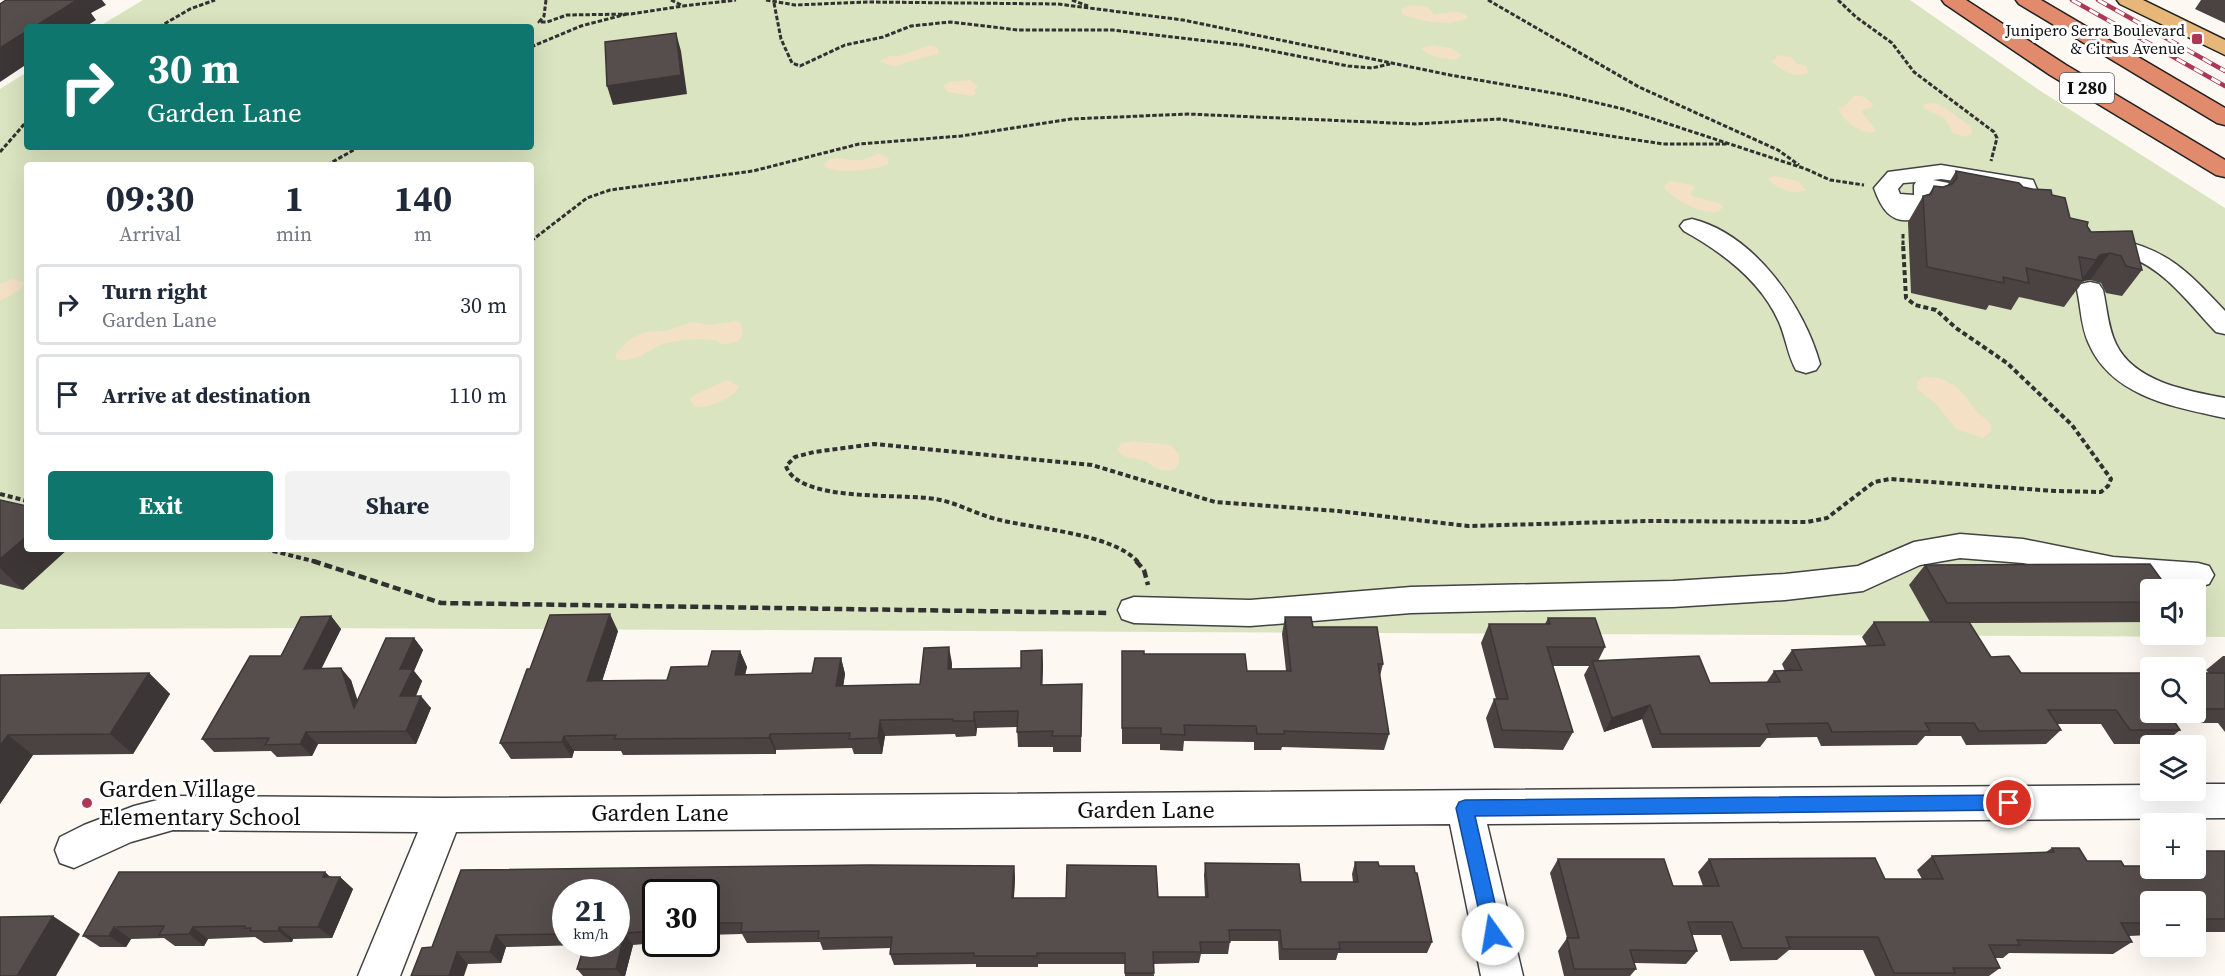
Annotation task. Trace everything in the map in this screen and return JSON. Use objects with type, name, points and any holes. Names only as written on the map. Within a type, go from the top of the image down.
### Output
[{"type":"highway","name":"I 280","points":[[1952,0],[2028,52],[2225,171]]},
{"type":"highway","name":"I 280","points":[[2026,0],[2225,118]]},
{"type":"main road","points":[[2127,0],[2225,48]]},
{"type":"main road","points":[[2157,0],[2225,33]]},
{"type":"street","points":[[1941,172],[1999,182],[2000,179],[2025,185],[2033,208],[2014,206],[2014,202],[1925,186],[1927,204],[1905,200],[1906,214],[1902,213],[1894,208],[1889,197],[1886,188],[1889,184],[1896,177],[1941,172]]},
{"type":"street","points":[[1692,226],[1716,238],[1755,269],[1791,318],[1799,335],[1806,364]]},
{"type":"street","points":[[2082,251],[2132,240],[2161,261],[2225,326]]},
{"type":"street","points":[[2090,290],[2103,344],[2116,365],[2155,391],[2192,402],[2225,408]]},
{"type":"street","points":[[1134,610],[1250,613],[1411,600],[1673,594],[1785,587],[1863,578],[1914,554],[1960,546],[2023,551],[2113,569],[2198,574]]},
{"type":"street","name":"Garden Lane","points":[[74,850],[132,823],[173,813],[444,815],[2225,801]]},
{"type":"street","points":[[1465,808],[1502,976]]},
{"type":"street","points":[[379,976],[444,815]]},
{"type":"path","points":[[164,24],[190,9],[215,0]]},
{"type":"path","points":[[546,0],[544,16],[539,22],[588,12],[631,14]]},
{"type":"path","points":[[671,0],[683,6]]},
{"type":"path","points":[[534,46],[580,26],[631,14],[736,0]]},
{"type":"path","points":[[766,0],[795,5],[868,2],[1058,4],[1249,32],[1393,63],[1564,94],[1623,109],[1806,169],[1830,180],[1851,184],[1889,184]]},
{"type":"path","points":[[1072,0],[1097,9]]},
{"type":"path","points":[[1488,0],[1638,87],[1778,150],[1806,169]]},
{"type":"path","points":[[1838,0],[1856,17],[1892,43],[1914,72],[1994,132],[1997,138],[1990,164],[1999,163]]},
{"type":"path","points":[[773,2],[778,9],[780,36],[792,63],[800,66],[845,45],[883,37],[911,26],[950,22],[1018,30],[1113,30],[1242,45],[1348,66],[1372,68],[1393,63]]},
{"type":"path","points":[[534,239],[587,198],[610,190],[753,171],[859,144],[961,136],[1082,119],[1133,115],[1200,114],[1416,124],[1498,119],[1663,144],[1728,144]]},
{"type":"path","points":[[0,152],[24,124]]},
{"type":"path","points":[[332,162],[354,150]]},
{"type":"path","points":[[278,552],[304,558],[441,603],[1110,613],[1134,610],[1145,596],[1149,583],[1144,570],[1133,557],[1109,543],[995,519],[936,500],[834,492],[805,486],[789,476],[786,466],[795,457],[814,452],[874,444],[1092,465],[1215,502],[1338,511],[1468,526],[1647,520],[1807,522],[1827,518],[1874,482],[1890,479],[2055,491],[2101,492],[2108,486],[2111,479],[2104,466],[2072,425],[2007,363],[1956,328],[1936,310],[1915,305],[1906,298],[1902,213]]},
{"type":"path","points":[[0,494],[24,500]]},
{"type":"green space","points":[[143,0],[1910,0],[2039,90],[2225,208],[2225,637],[2206,637],[2206,579],[2140,579],[2140,637],[310,628],[0,629],[0,89],[24,74],[24,150],[534,150],[534,24],[103,24]]},
{"type":"sand","points":[[1412,5],[1428,7],[1434,14],[1457,12],[1468,17],[1444,23],[1426,21],[1402,14],[1401,9]]},
{"type":"sand","points":[[930,45],[937,47],[939,54],[894,67],[880,61],[889,56],[900,56]]},
{"type":"sand","points":[[1433,45],[1450,48],[1462,55],[1455,60],[1441,58],[1421,48]]},
{"type":"sand","points":[[1777,55],[1792,57],[1796,63],[1807,67],[1808,73],[1798,75],[1783,70],[1771,61]]},
{"type":"sand","points":[[970,80],[978,86],[974,90],[976,94],[972,96],[947,92],[943,86],[950,82]]},
{"type":"sand","points":[[1854,96],[1862,96],[1873,104],[1872,107],[1861,111],[1876,132],[1858,129],[1841,113],[1838,108],[1845,106]]},
{"type":"sand","points":[[1933,103],[1971,126],[1972,134],[1966,137],[1953,133],[1945,119],[1923,108],[1925,104]]},
{"type":"sand","points":[[879,153],[889,158],[888,164],[874,169],[844,171],[823,165],[836,158],[860,160]]},
{"type":"sand","points":[[1774,176],[1798,181],[1806,190],[1791,192],[1780,188],[1768,179]]},
{"type":"sand","points":[[1670,181],[1692,185],[1695,188],[1691,192],[1692,196],[1719,203],[1723,207],[1718,212],[1711,212],[1689,206],[1665,189],[1665,185]]},
{"type":"sand","points":[[12,279],[24,284],[18,291],[0,301],[0,284]]},
{"type":"sand","points":[[737,321],[742,330],[739,341],[721,344],[716,340],[707,339],[679,341],[661,345],[629,360],[616,359],[616,353],[630,339],[645,332],[665,331],[692,322],[710,325]]},
{"type":"sand","points":[[1924,377],[1942,379],[1955,386],[1978,413],[1990,423],[1991,432],[1983,438],[1956,429],[1936,404],[1917,389],[1917,381]]},
{"type":"sand","points":[[727,380],[739,386],[732,395],[700,407],[695,407],[690,400],[691,397]]},
{"type":"sand","points":[[1135,441],[1170,445],[1179,454],[1179,463],[1175,469],[1165,471],[1144,461],[1125,457],[1117,451],[1121,443]]},
{"type":"building","points":[[6,0],[77,0],[39,24],[24,24],[24,33],[0,48],[0,4]]},
{"type":"building","points":[[676,33],[681,75],[607,86],[605,42]]},
{"type":"building","points":[[1956,171],[2019,183],[2023,187],[2032,189],[2051,190],[2052,195],[2065,198],[2070,218],[2088,222],[2087,226],[2091,232],[2132,231],[2142,270],[2126,266],[2121,256],[2110,253],[2100,255],[2096,260],[2079,257],[2083,281],[2026,268],[2029,283],[2003,277],[2004,283],[1927,267],[1923,196],[1931,194],[1934,186],[1943,187],[1952,184],[1957,178]]},
{"type":"building","points":[[0,500],[24,505],[24,539],[0,559]]},
{"type":"building","points":[[2150,564],[2161,579],[2140,579],[2140,602],[1947,603],[1925,565]]},
{"type":"building","points":[[610,614],[587,681],[667,680],[671,667],[708,666],[712,651],[740,651],[735,675],[812,673],[815,658],[841,658],[836,686],[920,684],[924,648],[949,647],[948,669],[1021,668],[1021,651],[1042,650],[1041,685],[1082,684],[1081,736],[1052,736],[1053,731],[1017,732],[1018,711],[974,712],[974,721],[880,720],[878,738],[849,739],[850,733],[770,734],[769,738],[614,739],[616,735],[564,736],[562,742],[500,743],[550,615]]},
{"type":"building","points":[[331,616],[304,669],[341,668],[354,708],[386,638],[414,638],[400,669],[413,669],[400,696],[421,696],[406,731],[306,732],[300,744],[265,745],[269,738],[202,739],[250,656],[281,656],[301,617]]},
{"type":"building","points":[[1285,617],[1311,617],[1313,627],[1377,627],[1383,664],[1378,664],[1389,734],[1284,731],[1284,734],[1257,734],[1256,726],[1184,725],[1185,735],[1161,734],[1161,728],[1122,728],[1122,651],[1144,651],[1144,654],[1245,654],[1247,671],[1291,671]]},
{"type":"building","points":[[1548,618],[1595,618],[1605,647],[1547,647],[1573,732],[1502,730],[1494,699],[1508,699],[1489,624],[1550,624]]},
{"type":"building","points":[[1874,622],[1969,622],[1991,657],[2009,656],[2021,673],[2140,673],[2140,723],[2175,723],[2180,730],[2130,730],[2116,710],[2048,710],[2061,730],[1979,731],[1974,723],[1925,723],[1930,731],[1832,732],[1828,723],[1766,724],[1770,734],[1661,734],[1650,705],[1612,718],[1592,661],[1699,656],[1710,683],[1780,682],[1774,671],[1802,670],[1792,650],[1885,645]]},
{"type":"building","points":[[149,673],[110,734],[8,735],[0,746],[0,675]]},
{"type":"building","points":[[2206,673],[2225,673],[2225,709],[2206,709]]},
{"type":"building","points":[[2052,848],[2079,848],[2087,861],[2121,861],[2124,866],[2140,866],[2140,879],[2206,879],[2206,851],[2225,851],[2225,919],[2206,919],[2206,891],[2140,891],[2140,923],[2121,923],[2132,942],[2017,940],[2020,945],[1989,945],[2000,968],[1953,968],[1955,973],[1894,973],[1878,937],[1786,937],[1790,948],[1742,948],[1732,922],[1688,922],[1697,951],[1630,950],[1636,969],[1574,969],[1567,938],[1579,938],[1558,859],[1664,859],[1673,886],[1719,886],[1709,859],[1875,858],[1885,879],[1943,879],[1932,856],[2054,852]]},
{"type":"building","points":[[1355,862],[1378,862],[1379,866],[1414,866],[1432,942],[1339,942],[1340,949],[1282,949],[1280,930],[1229,930],[1230,942],[1200,942],[1201,952],[1153,952],[1154,973],[1125,973],[1125,953],[1037,953],[1037,956],[974,956],[974,953],[890,954],[892,937],[818,938],[819,931],[741,932],[742,923],[720,923],[720,879],[642,879],[642,932],[630,933],[630,879],[552,879],[552,934],[496,935],[490,952],[457,952],[449,976],[411,976],[422,948],[432,947],[461,870],[869,865],[1014,866],[1012,898],[1066,898],[1067,865],[1156,866],[1158,897],[1208,897],[1205,863],[1299,864],[1301,882],[1358,882]]},
{"type":"building","points":[[119,872],[325,872],[323,877],[340,877],[318,927],[279,927],[278,931],[250,931],[251,928],[244,928],[245,926],[193,927],[189,934],[159,935],[164,926],[114,927],[109,936],[83,936]]},
{"type":"building","points":[[53,916],[17,976],[0,976],[0,917]]},
{"type":"building","points":[[581,957],[619,957],[616,969],[577,969]]},
{"type":"railway","points":[[2072,0],[2225,86]]},
{"type":"railway","points":[[2098,0],[2225,71]]},
{"type":"place","name":"Junipero Serra Boulevard & Citrus Avenue","points":[[2197,39]]},
{"type":"place","name":"Garden Village Elementary School","points":[[87,803]]},
{"type":"route","points":[[1493,934],[1465,808],[2009,803]]}]
